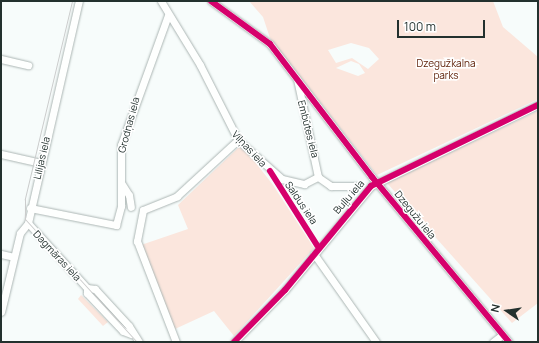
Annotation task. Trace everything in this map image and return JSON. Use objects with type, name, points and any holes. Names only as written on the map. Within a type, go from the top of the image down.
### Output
[{"type":"street","name":"Lilijas iela","points":[[1,312],[20,233],[28,223],[30,208],[79,1]]},
{"type":"street","name":"Viļņas iela","points":[[161,1],[168,15],[200,65],[238,140],[282,179],[304,184],[318,177]]},
{"type":"street","name":"Embūtes iela","points":[[211,1],[266,42],[297,77],[318,177]]},
{"type":"street","name":"Grodņas iela","points":[[131,207],[129,195],[122,184],[122,145],[168,15]]},
{"type":"street","points":[[1,59],[28,65]]},
{"type":"street","name":"Dzegužu iela","points":[[297,77],[376,183],[509,342]]},
{"type":"street","name":"Buļļu iela","points":[[234,342],[314,254],[361,196],[376,183],[538,105]]},
{"type":"street","points":[[121,206],[142,210],[177,196],[238,140]]},
{"type":"street","points":[[1,154],[41,163]]},
{"type":"street","points":[[318,177],[331,186],[356,186]]},
{"type":"street","points":[[30,208],[116,225],[121,206],[122,184]]},
{"type":"street","points":[[142,210],[137,241],[176,342]]},
{"type":"street","name":"Dagmāras iela","points":[[28,223],[87,288],[95,289],[129,326],[131,334],[139,342]]},
{"type":"street","points":[[1,254],[14,256]]},
{"type":"street","points":[[314,254],[376,342]]},
{"type":"street","points":[[493,342],[502,335]]},
{"type":"green space","name":"Dzegužkalna parks","points":[[249,1],[493,1],[503,27],[538,57],[538,99],[377,175],[270,38],[263,17]],"holes":[[[351,43],[369,48],[379,59],[368,69],[352,58],[336,63],[328,50]],[[351,61],[359,64],[365,73],[358,76],[336,68]]]},
{"type":"green space","points":[[538,111],[538,303],[512,323],[387,183]]},
{"type":"green space","points":[[239,147],[249,154],[273,185],[314,248],[234,336],[214,311],[175,329],[141,245],[188,229],[178,205]]},
{"type":"green space","points":[[81,295],[108,322],[103,326],[78,299]]},
{"type":"tram line","points":[[72,1],[25,199],[25,219],[137,342]]},
{"type":"cycle path","points":[[211,1],[270,44],[372,177],[509,342]]},
{"type":"cycle path","points":[[234,342],[285,290],[371,186],[538,105]]},
{"type":"cycle path","name":"Saldus iela","points":[[270,171],[317,245]]}]
